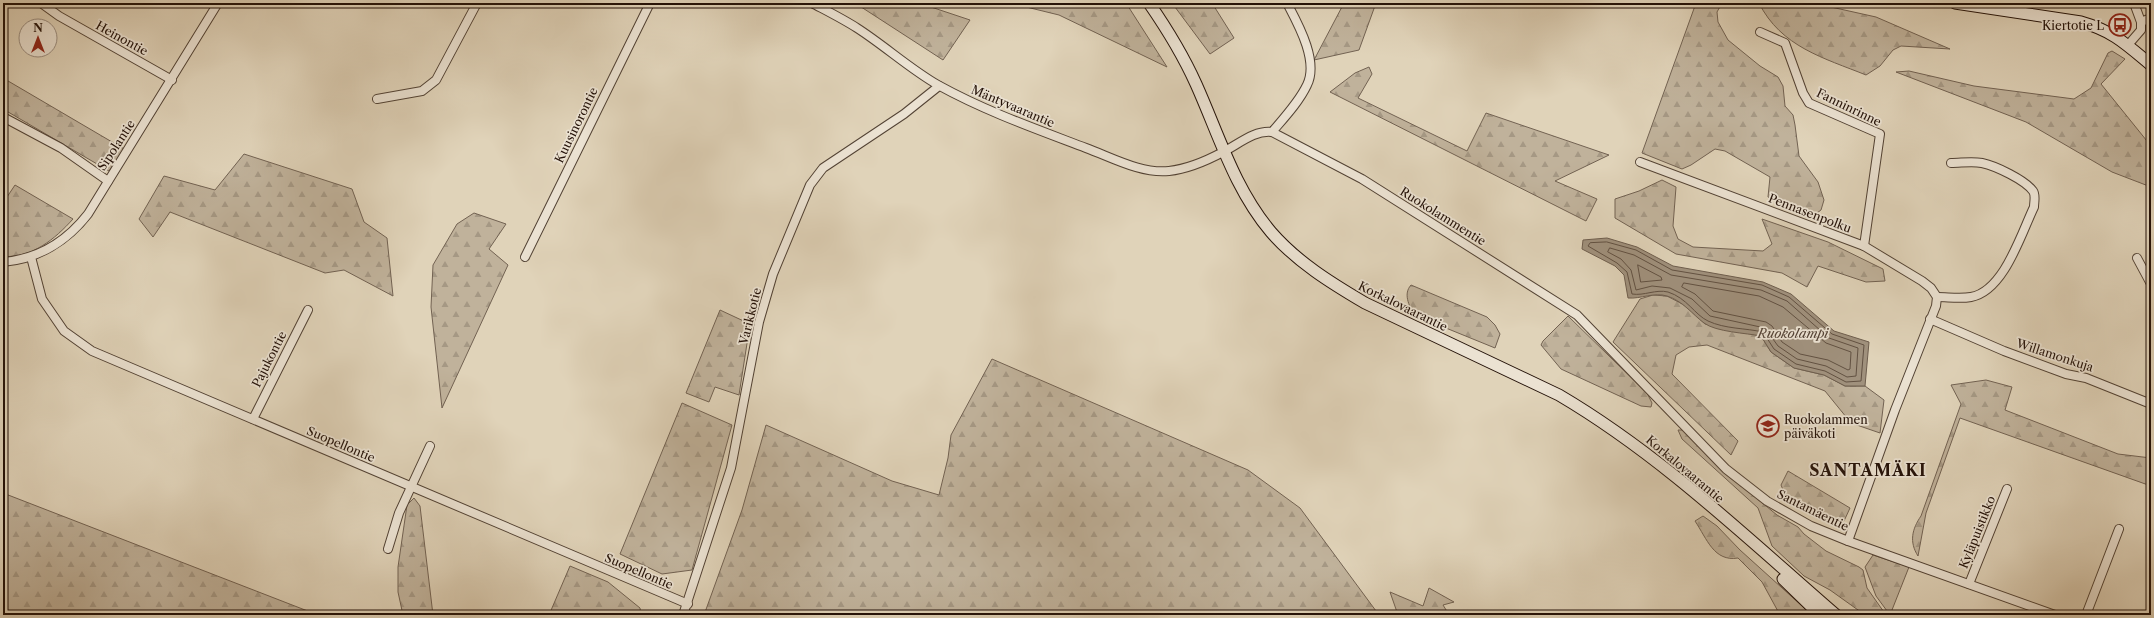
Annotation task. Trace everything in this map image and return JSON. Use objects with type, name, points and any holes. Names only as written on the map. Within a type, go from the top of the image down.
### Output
[{"type":"street","name":"Heinontie","points":[[42,3],[59,16],[172,80]]},
{"type":"street","name":"Sipolantie","points":[[3,262],[31,257],[49,248],[71,233],[88,214],[172,80],[218,3]]},
{"type":"street","points":[[377,99],[422,91],[436,80],[478,3]]},
{"type":"street","name":"Kuusinorontie","points":[[525,257],[650,3]]},
{"type":"street","name":"Mäntyvaarantie","points":[[812,3],[857,28],[939,86],[1008,118],[1143,169],[1169,171],[1198,163],[1223,152],[1243,140],[1265,131],[1272,132]]},
{"type":"street","name":"Korkalovaarantie","points":[[1148,3],[1173,38],[1196,84],[1223,152],[1248,199],[1271,232],[1296,258],[1339,288],[1364,303],[1559,395],[1588,412],[1646,452],[1836,615]]},
{"type":"street","points":[[1272,132],[1294,106],[1308,84],[1310,66],[1304,35],[1287,3]]},
{"type":"street","points":[[1955,3],[2081,22],[2102,28],[2128,45],[2151,65]]},
{"type":"street","points":[[2128,45],[2140,30],[2141,22],[2134,3]]},
{"type":"street","points":[[2141,22],[2151,18]]},
{"type":"street","name":"Fanninrinne","points":[[1760,32],[1785,43],[1803,93],[1809,104],[1880,134],[1864,246]]},
{"type":"street","name":"Varikkotie","points":[[683,615],[688,604],[732,468],[759,322],[773,274],[810,185],[823,168],[904,114],[939,86]]},
{"type":"street","points":[[3,117],[61,148],[108,181]]},
{"type":"street","name":"Ruokolammentie","points":[[1272,132],[1362,179],[1557,301],[1577,315],[1593,331]]},
{"type":"street","name":"Pennasenpolku","points":[[1640,162],[1864,246],[1931,288],[1937,297]]},
{"type":"street","points":[[1848,541],[1936,306],[1937,297],[1971,297],[1985,292],[2006,268],[2034,207],[2034,192],[2018,179],[2006,172],[1982,163],[1951,162]]},
{"type":"street","name":"Suopellontie","points":[[31,257],[42,299],[64,330],[92,351],[688,604]]},
{"type":"street","points":[[2137,258],[2151,284]]},
{"type":"street","name":"Pajukontie","points":[[253,419],[308,310]]},
{"type":"street","name":"Willamonkuja","points":[[1930,319],[2004,351],[2066,374],[2086,378],[2151,404]]},
{"type":"street","name":"Santamäentie","points":[[1593,331],[1726,469],[1767,501],[1811,526],[1848,541],[2055,615]]},
{"type":"street","points":[[388,549],[399,512],[430,446]]},
{"type":"street","name":"Kyläpuistikko","points":[[1969,584],[2007,490]]},
{"type":"street","points":[[2086,615],[2119,529]]},
{"type":"street","name":"Korkalovaarantie","points":[[1746,537],[1753,549],[1820,615]]},
{"type":"green space","points":[[855,3],[919,3],[970,20],[943,60]]},
{"type":"green space","points":[[1010,3],[1126,3],[1167,67],[1059,15]]},
{"type":"green space","points":[[1172,3],[1212,3],[1234,38],[1210,54]]},
{"type":"green space","points":[[1344,3],[1376,3],[1359,50],[1314,60]]},
{"type":"green space","points":[[1696,3],[1722,3],[1717,12],[1718,22],[1728,40],[1760,66],[1778,77],[1783,86],[1785,106],[1793,115],[1799,156],[1818,182],[1824,200],[1821,210],[1813,216],[1794,212],[1768,197],[1770,177],[1725,151],[1715,149],[1691,165],[1682,169],[1642,153]]},
{"type":"green space","points":[[1759,3],[1813,3],[1876,17],[1950,49],[1901,46],[1893,50],[1880,66],[1866,75],[1819,56],[1791,41],[1768,18]]},
{"type":"green space","points":[[2112,51],[2125,59],[2101,84],[2151,146],[2151,187],[2112,172],[2026,122],[1896,72],[1909,71],[1974,86],[2074,99],[2091,88],[2108,53]]},
{"type":"green space","points":[[1369,67],[1372,74],[1358,98],[1467,151],[1486,113],[1609,155],[1555,181],[1597,199],[1586,221],[1330,92],[1355,73]]},
{"type":"green space","points":[[3,78],[124,149],[109,171],[3,109]]},
{"type":"green space","points":[[244,154],[352,189],[364,222],[387,238],[393,296],[344,270],[325,273],[170,212],[153,237],[139,219],[164,176],[215,190]]},
{"type":"green space","points":[[1662,180],[1676,187],[1673,226],[1678,239],[1693,247],[1763,251],[1772,244],[1762,219],[1828,242],[1883,269],[1885,281],[1866,282],[1818,266],[1807,287],[1782,273],[1676,254],[1615,218],[1615,199],[1639,191]]},
{"type":"green space","points":[[15,185],[73,219],[58,234],[33,251],[3,257],[3,203]]},
{"type":"green space","points":[[474,213],[506,224],[489,249],[508,265],[442,408],[431,307],[433,265],[457,224]]},
{"type":"green space","points":[[1411,285],[1487,317],[1495,325],[1500,334],[1495,348],[1414,315],[1407,296],[1407,292]]},
{"type":"green space","points":[[1653,295],[1667,296],[1686,306],[1705,324],[1761,336],[1771,352],[1794,368],[1824,375],[1845,386],[1865,386],[1884,400],[1880,433],[1851,423],[1825,391],[1707,345],[1689,347],[1676,355],[1672,374],[1738,441],[1731,455],[1613,342],[1640,299]]},
{"type":"green space","points":[[720,310],[750,324],[739,395],[715,387],[709,402],[686,393]]},
{"type":"green space","points":[[1568,316],[1647,393],[1652,403],[1651,407],[1641,406],[1561,369],[1541,345],[1543,341]]},
{"type":"green space","points":[[992,359],[1248,470],[1300,508],[1379,615],[704,615],[742,510],[766,425],[892,481],[939,495],[948,458],[951,435]]},
{"type":"green space","points":[[1986,380],[2012,387],[2005,410],[2118,454],[2151,458],[2151,486],[1960,418],[1926,513],[1918,556],[1913,546],[1915,526],[1921,516],[1961,404],[1951,385]]},
{"type":"green space","points":[[682,403],[732,425],[692,570],[662,574],[620,554]]},
{"type":"green space","points":[[1678,430],[1682,430],[1738,483],[1777,515],[1798,527],[1804,534],[1826,551],[1863,570],[1867,588],[1886,615],[1865,615],[1830,590],[1804,576],[1772,546],[1758,508],[1682,439]]},
{"type":"green space","points":[[1788,471],[1850,508],[1844,521],[1834,521],[1786,497],[1781,485]]},
{"type":"green space","points":[[3,493],[318,615],[3,615]]},
{"type":"green space","points":[[414,498],[420,506],[433,615],[403,615],[398,592],[398,567],[407,505]]},
{"type":"green space","points":[[1703,516],[1717,526],[1740,550],[1812,615],[1780,615],[1762,582],[1738,558],[1723,556],[1712,548],[1695,521]]},
{"type":"green space","points":[[1873,555],[1909,567],[1890,615],[1876,596],[1865,567]]},
{"type":"green space","points":[[570,566],[608,582],[640,608],[641,615],[549,615]]},
{"type":"green space","points":[[1429,588],[1454,602],[1443,605],[1448,613],[1447,615],[1398,615],[1390,592],[1423,606]]},
{"type":"water","name":"Ruokolampi","points":[[1607,238],[1637,247],[1673,266],[1763,282],[1791,294],[1834,331],[1869,342],[1865,386],[1845,386],[1824,375],[1794,368],[1771,352],[1761,336],[1723,330],[1709,326],[1683,304],[1673,298],[1662,295],[1652,295],[1638,298],[1628,298],[1624,275],[1615,266],[1582,249],[1583,240]]},
{"type":"place","name":"Kiertotie L","points":[[2120,25]]},
{"type":"place","name":"Ruokolammen päiväkoti","points":[[1768,426]]},
{"type":"district","name":"SANTAMÄKI","points":[[1868,470]]}]
